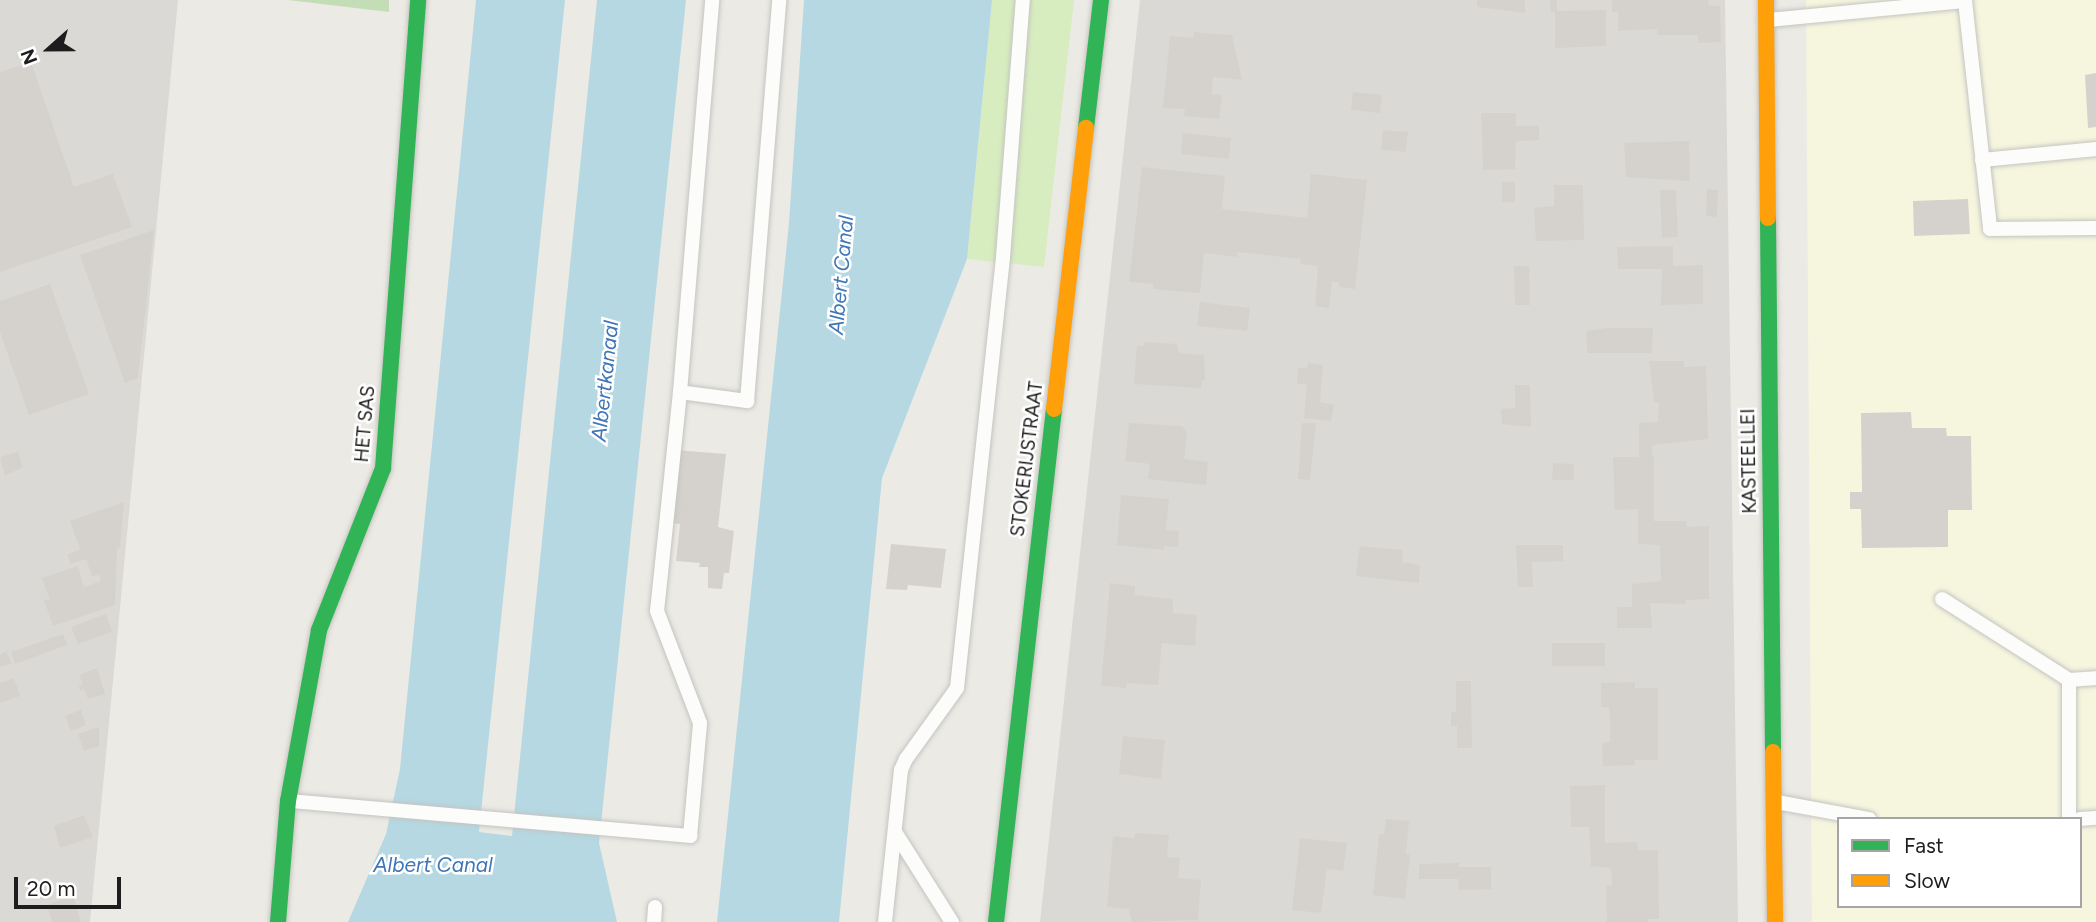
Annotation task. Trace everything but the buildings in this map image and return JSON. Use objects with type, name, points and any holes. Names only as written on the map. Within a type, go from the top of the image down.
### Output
[{"type":"street","name":"HET SAS","points":[[278,922],[288,801],[319,630],[383,468],[418,0]]},
{"type":"street","name":"STOKERIJSTRAAT","points":[[996,922],[1101,0]]},
{"type":"street","name":"KASTEELLEI","points":[[1766,0],[1776,922]]},
{"type":"lane","points":[[288,801],[690,836],[700,723],[657,611],[680,392],[712,0]]},
{"type":"lane","points":[[680,392],[747,401],[779,0]]},
{"type":"lane","points":[[886,922],[901,770],[957,688],[1003,257],[1023,0]]},
{"type":"lane","points":[[1766,20],[1973,0]]},
{"type":"lane","points":[[1965,1],[1990,229],[2096,228]]},
{"type":"lane","points":[[1982,160],[2096,149]]},
{"type":"lane","points":[[1942,599],[2069,680],[2096,678]]},
{"type":"lane","points":[[2069,680],[2069,817]]},
{"type":"lane","points":[[1774,801],[1858,817]]},
{"type":"lane","points":[[895,832],[951,922]]},
{"type":"lane","points":[[654,922],[655,907]]},
{"type":"shaded area","points":[[0,0],[178,0],[90,922],[0,922]]},
{"type":"shaded area","points":[[1140,0],[1725,0],[1738,922],[1040,922]]},
{"type":"shaded area","points":[[1806,0],[2096,0],[2096,922],[1812,922]]},
{"type":"green space","points":[[288,0],[389,0],[389,12]]},
{"type":"green space","points":[[992,0],[1074,0],[1044,267],[967,259]]},
{"type":"water","name":"Albert Canal","points":[[476,0],[565,0],[479,832],[512,836],[597,0],[686,0],[599,843],[617,922],[348,922],[386,834],[400,769]]},
{"type":"water","name":"Albert Canal","points":[[804,0],[992,0],[967,259],[882,478],[839,922],[717,922],[789,223]]},
{"type":"traffic: fast","points":[[278,922],[288,801],[319,630],[383,468],[418,0]]},
{"type":"traffic: fast","points":[[1086,128],[1101,0]]},
{"type":"traffic: fast","points":[[1768,218],[1773,752]]},
{"type":"traffic: fast","points":[[996,922],[1054,409]]},
{"type":"traffic: slow","points":[[1766,0],[1768,218]]},
{"type":"traffic: slow","points":[[1054,409],[1086,128]]},
{"type":"traffic: slow","points":[[1773,752],[1775,922]]},
{"type":"water label","name":"Albertkanaal","points":[[605,381]]}]
